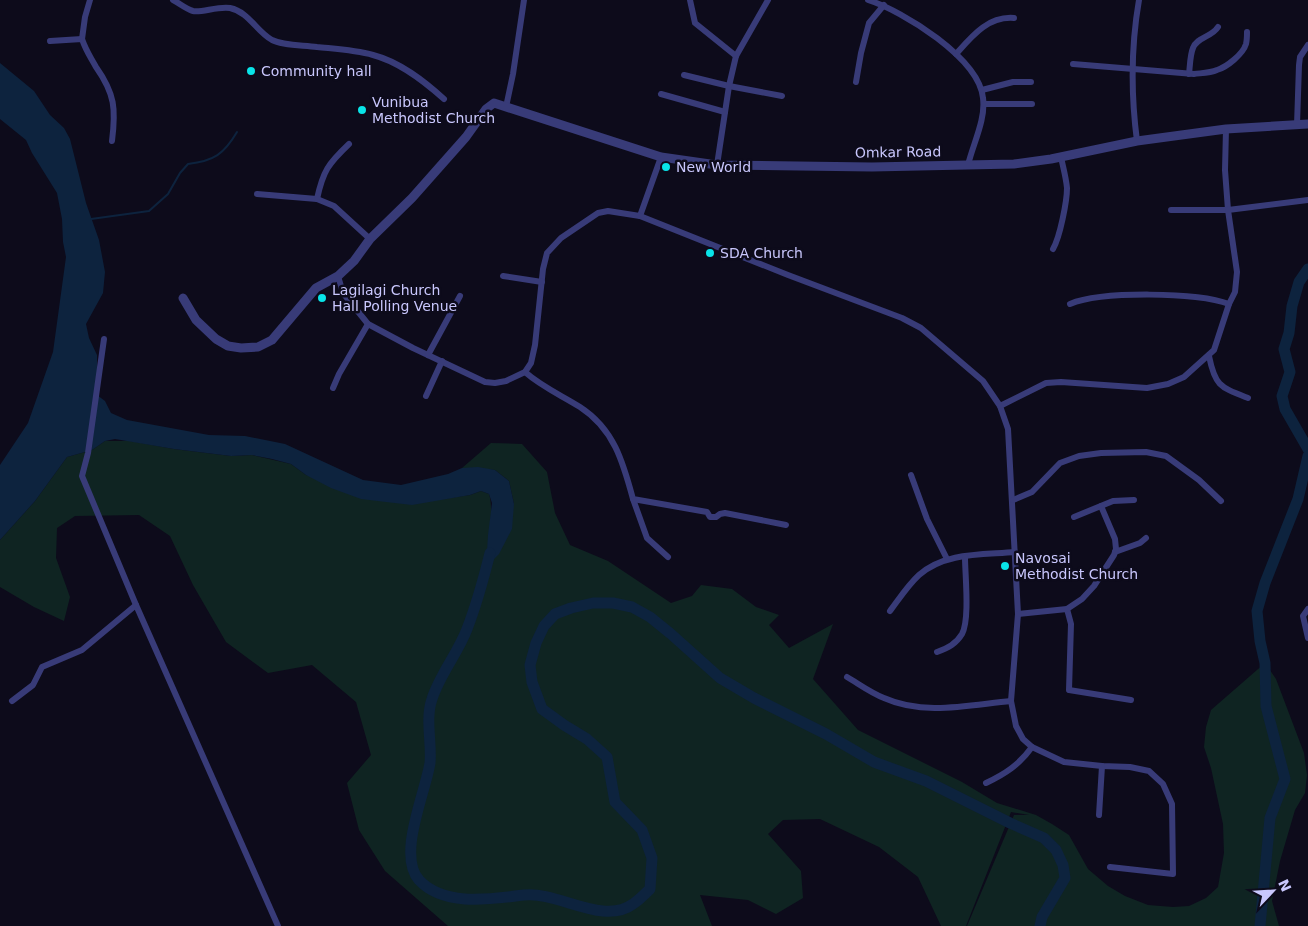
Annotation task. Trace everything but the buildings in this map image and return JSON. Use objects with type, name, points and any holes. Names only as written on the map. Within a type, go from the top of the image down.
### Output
[{"type":"street","points":[[90,0],[82,39],[86,53],[96,66],[110,92],[115,115],[112,141]]},
{"type":"street","points":[[173,0],[194,12],[216,7],[230,8],[243,13],[266,35],[279,42],[375,55],[393,62],[413,74],[444,99]]},
{"type":"street","points":[[506,107],[514,74],[524,0]]},
{"type":"street","points":[[690,0],[695,23],[736,56]]},
{"type":"street","points":[[717,165],[729,86],[736,56],[768,0]]},
{"type":"street","points":[[868,0],[884,5],[933,35],[956,54],[970,70],[982,90],[984,104],[968,164]]},
{"type":"street","points":[[1137,141],[1133,108],[1133,69],[1139,0]]},
{"type":"street","points":[[856,82],[869,23],[884,5]]},
{"type":"street","points":[[956,54],[982,28],[992,21],[1014,18]]},
{"type":"street","points":[[1188,74],[1193,48],[1202,39],[1215,32],[1218,27]]},
{"type":"street","points":[[1073,64],[1188,74],[1212,72],[1220,70],[1229,63],[1246,44],[1247,32]]},
{"type":"street","points":[[50,41],[82,39]]},
{"type":"street","points":[[1297,124],[1300,57],[1308,45]]},
{"type":"street","points":[[684,75],[782,96]]},
{"type":"street","points":[[982,90],[1013,82],[1031,82]]},
{"type":"street","points":[[662,94],[725,112]]},
{"type":"street","name":"Omkar Road","points":[[370,239],[412,198],[494,103],[661,157],[717,165],[872,167],[1014,164],[1060,157],[1137,141],[1226,130],[1308,124]]},
{"type":"street","points":[[984,104],[1032,104]]},
{"type":"street","points":[[1000,406],[1046,383],[1061,382],[1147,388],[1168,384],[1184,377],[1214,350],[1229,304],[1235,292],[1236,272],[1225,170],[1226,130]]},
{"type":"street","points":[[317,199],[321,180],[329,164],[349,144]]},
{"type":"street","points":[[640,216],[661,157]]},
{"type":"street","points":[[1053,249],[1058,236],[1067,196],[1067,186],[1060,157]]},
{"type":"street","points":[[183,298],[196,320],[228,346],[241,348],[258,347],[272,340],[316,288],[338,276],[354,261],[370,239],[334,206],[317,199],[257,194]]},
{"type":"street","points":[[1170,210],[1228,210],[1308,200]]},
{"type":"street","points":[[338,276],[342,293],[368,324],[473,377],[490,382],[506,381],[525,372],[531,363],[547,252],[561,238],[598,213],[608,211],[640,216],[902,318],[921,328],[983,381],[1000,406],[1008,429],[1018,614],[1011,701],[1016,726],[1023,739],[1032,747],[1064,762],[1130,767],[1148,772],[1163,784],[1172,804],[1173,874],[1110,867]]},
{"type":"street","points":[[503,276],[542,282]]},
{"type":"street","points":[[1070,304],[1082,300],[1145,294],[1209,298],[1229,304]]},
{"type":"street","points":[[428,355],[460,296]]},
{"type":"street","points":[[333,388],[368,324]]},
{"type":"street","points":[[104,339],[88,453],[82,476],[136,605],[278,926]]},
{"type":"street","points":[[1209,356],[1212,372],[1216,380],[1231,392],[1248,398]]},
{"type":"street","points":[[426,396],[442,362]]},
{"type":"street","points":[[525,372],[536,382],[582,408],[609,433],[618,450],[632,499],[647,538],[668,557]]},
{"type":"street","points":[[1013,500],[1032,492],[1060,463],[1078,456],[1146,452],[1166,456],[1199,480],[1221,501]]},
{"type":"street","points":[[911,475],[927,519],[947,559]]},
{"type":"street","points":[[632,499],[707,512],[710,517],[725,513],[786,525]]},
{"type":"street","points":[[1074,517],[1113,502],[1134,500]]},
{"type":"street","points":[[1018,614],[1067,608],[1082,600],[1094,586],[1115,552],[1114,539],[1101,506]]},
{"type":"street","points":[[1115,552],[1140,543],[1146,538]]},
{"type":"street","points":[[890,611],[918,576],[938,562],[947,559],[1015,552]]},
{"type":"street","points":[[938,652],[949,648],[963,633],[966,618],[964,557]]},
{"type":"street","points":[[12,701],[33,685],[42,667],[82,650],[136,605]]},
{"type":"street","points":[[1067,608],[1071,624],[1069,690],[1131,700]]},
{"type":"street","points":[[1308,609],[1303,616],[1308,638]]},
{"type":"street","points":[[847,677],[883,698],[917,707],[942,708],[1011,701]]},
{"type":"street","points":[[986,783],[1005,774],[1017,765],[1032,747]]},
{"type":"street","points":[[1099,815],[1102,766]]},
{"type":"green space","points":[[105,441],[130,441],[231,456],[252,455],[291,464],[306,475],[442,499],[470,495],[481,491],[489,494],[491,501],[487,567],[514,504],[509,481],[495,470],[462,468],[491,443],[522,444],[547,472],[555,513],[570,545],[608,561],[671,603],[692,596],[701,585],[732,589],[756,607],[779,615],[769,625],[789,648],[833,624],[813,679],[858,730],[962,782],[997,803],[1036,815],[1052,824],[1069,835],[1088,869],[1108,886],[1125,896],[1148,905],[1189,906],[1206,898],[1218,887],[1224,853],[1223,824],[1211,768],[1204,747],[1206,727],[1211,710],[1265,663],[1276,679],[1304,753],[1307,775],[1305,793],[1295,810],[1280,861],[1272,901],[1279,926],[967,926],[1014,815],[1029,815],[1011,812],[966,926],[941,926],[918,877],[879,847],[820,819],[783,820],[768,834],[801,871],[803,898],[776,914],[748,900],[700,895],[712,926],[448,926],[385,871],[359,830],[347,783],[371,755],[356,702],[312,665],[268,673],[226,642],[193,585],[170,536],[139,515],[75,516],[57,528],[56,558],[70,597],[64,621],[34,607],[0,587],[0,540],[35,501],[67,457],[92,450]]},
{"type":"water","points":[[0,63],[34,91],[50,115],[64,128],[70,139],[86,203],[99,240],[105,272],[103,293],[86,324],[89,338],[97,355],[97,395],[105,401],[111,413],[127,420],[209,435],[245,436],[285,444],[363,480],[401,485],[448,474],[462,468],[478,467],[495,470],[509,481],[514,504],[512,529],[499,554],[486,567],[492,503],[489,494],[481,491],[470,495],[412,505],[361,499],[331,488],[306,475],[291,464],[272,459],[252,455],[231,456],[174,449],[115,439],[105,441],[92,450],[67,457],[35,501],[0,540],[0,465],[28,423],[53,352],[66,257],[57,193],[26,140],[0,119]]},
{"type":"waterway","points":[[91,219],[149,211],[168,194],[180,173],[188,164],[205,161],[217,155],[228,146],[237,132]]},
{"type":"waterway","points":[[1308,269],[1299,282],[1292,306],[1289,333],[1284,349],[1290,372],[1282,396],[1285,409],[1308,449]]},
{"type":"waterway","points":[[1260,926],[1270,818],[1285,779],[1266,706],[1265,663],[1260,641],[1257,611],[1265,583],[1298,499],[1308,456]]},
{"type":"waterway","points":[[490,553],[467,629],[435,690],[430,707],[430,763],[411,840],[413,869],[419,880],[429,889],[455,898],[468,899],[537,895],[594,910],[608,911],[621,910],[633,904],[650,889],[652,858],[642,830],[615,802],[607,757],[587,739],[542,709],[532,682],[530,665],[536,643],[544,626],[555,614],[593,603],[613,603],[632,607],[650,617],[720,678],[754,698],[826,734],[874,762],[926,781],[1044,838],[1056,850],[1063,865],[1065,878],[1042,917],[1040,926]]},
{"type":"place","name":"Community hall","points":[[251,71]]},
{"type":"place","name":"Vunibua Methodist Church","points":[[362,110]]},
{"type":"place","name":"New World","points":[[666,167]]},
{"type":"place","name":"SDA Church","points":[[710,253]]},
{"type":"place","name":"Lagilagi Church Hall Polling Venue","points":[[322,298]]},
{"type":"place","name":"Navosai Methodist Church","points":[[1005,566]]}]
